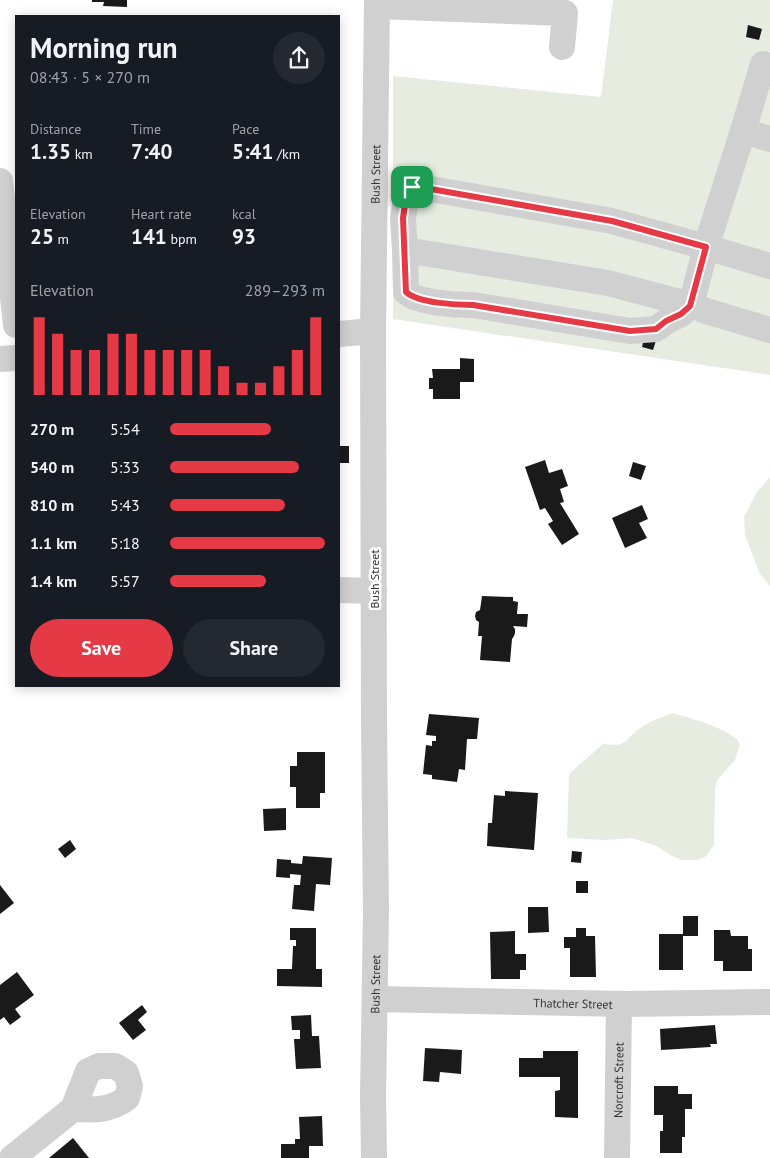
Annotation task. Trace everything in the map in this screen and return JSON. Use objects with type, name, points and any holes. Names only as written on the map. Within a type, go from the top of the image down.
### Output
[{"type":"street","points":[[377,3],[565,13],[562,47]]},
{"type":"street","name":"Bush Street","points":[[374,1158],[376,911],[373,331],[377,3]]},
{"type":"street","points":[[768,58],[706,247],[690,306],[681,314],[666,321],[656,329],[630,331],[473,305],[430,301],[411,296],[406,292],[403,218],[407,192],[412,187],[425,188],[612,221],[706,247],[770,266]]},
{"type":"street","points":[[743,131],[770,139]]},
{"type":"street","points":[[0,181],[15,316]]},
{"type":"street","points":[[405,250],[608,283],[770,330]]},
{"type":"street","points":[[340,334],[373,331]]},
{"type":"street","points":[[0,359],[15,358]]},
{"type":"street","points":[[340,590],[374,591]]},
{"type":"street","name":"Thatcher Street","points":[[375,1000],[619,1004],[770,1002]]},
{"type":"street","name":"Norcroft Street","points":[[617,1158],[619,1004]]},
{"type":"street","points":[[12,1158],[73,1110]]},
{"type":"shaded area","points":[[613,0],[770,0],[770,375],[393,319],[393,76],[601,97]]},
{"type":"shaded area","points":[[770,477],[770,586],[760,574],[745,535],[744,517],[757,492]]},
{"type":"shaded area","points":[[673,713],[720,729],[736,739],[740,744],[735,760],[718,779],[715,788],[714,845],[705,857],[696,860],[682,860],[670,855],[657,846],[632,838],[607,840],[567,838],[569,774],[603,744],[617,745],[625,742],[637,730],[652,721]]},
{"type":"building","points":[[92,0],[127,0],[127,7],[103,6],[104,2],[92,2]]},
{"type":"building","points":[[748,25],[762,29],[759,40],[746,37]]},
{"type":"building","points":[[646,330],[658,334],[653,350],[642,347]]},
{"type":"building","points":[[460,358],[474,359],[474,382],[460,382],[460,399],[433,399],[433,389],[429,389],[429,378],[433,378],[432,369],[460,369]]},
{"type":"building","points":[[340,446],[349,446],[349,463],[340,463]]},
{"type":"building","points":[[545,460],[549,473],[562,469],[568,486],[560,489],[564,502],[560,503],[579,534],[562,545],[548,524],[553,521],[545,508],[540,510],[525,467]]},
{"type":"building","points":[[633,462],[646,466],[641,480],[629,476]]},
{"type":"building","points":[[642,505],[648,519],[639,523],[647,538],[625,548],[612,518]]},
{"type":"building","points":[[482,596],[513,597],[513,601],[518,602],[517,614],[528,614],[527,627],[513,626],[515,633],[512,639],[510,662],[480,660],[482,636],[478,636],[479,622],[475,616],[476,612],[480,610]]},
{"type":"building","points":[[429,714],[479,718],[477,739],[467,739],[465,770],[459,769],[457,782],[432,779],[432,775],[423,774],[426,745],[432,746],[432,741],[436,741],[436,736],[426,735]]},
{"type":"building","points":[[297,752],[325,752],[325,793],[320,793],[320,808],[296,808],[296,787],[290,787],[290,766],[297,766]]},
{"type":"building","points":[[505,791],[538,793],[534,850],[487,846],[488,823],[492,823],[494,795],[505,796]]},
{"type":"building","points":[[286,808],[286,830],[264,831],[263,809]]},
{"type":"building","points":[[70,840],[76,849],[65,858],[58,849]]},
{"type":"building","points":[[572,851],[582,852],[581,863],[571,862]]},
{"type":"building","points":[[303,856],[332,858],[330,885],[316,884],[314,911],[292,909],[294,885],[300,885],[301,875],[290,874],[290,878],[276,877],[277,859],[291,860],[291,863],[302,864]]},
{"type":"building","points":[[576,881],[588,881],[588,893],[576,893]]},
{"type":"building","points":[[0,885],[14,903],[0,914]]},
{"type":"building","points":[[528,907],[548,907],[549,932],[528,933]]},
{"type":"building","points":[[683,916],[698,916],[698,936],[683,936],[683,970],[659,970],[659,934],[683,934]]},
{"type":"building","points":[[290,928],[316,928],[316,969],[322,969],[322,987],[277,986],[277,969],[292,969],[293,946],[296,946],[296,940],[290,940]]},
{"type":"building","points":[[576,928],[586,928],[586,936],[595,936],[596,977],[570,977],[570,948],[564,948],[564,937],[576,937]]},
{"type":"building","points":[[714,930],[730,930],[731,936],[748,936],[748,949],[752,949],[752,971],[723,971],[723,961],[714,961]]},
{"type":"building","points":[[515,931],[515,954],[526,954],[526,970],[520,970],[520,979],[491,979],[490,932]]},
{"type":"building","points":[[17,972],[34,995],[15,1009],[21,1017],[10,1025],[4,1017],[0,1020],[0,985]]},
{"type":"building","points":[[142,1005],[147,1012],[138,1020],[146,1030],[133,1040],[119,1023]]},
{"type":"building","points":[[311,1015],[312,1036],[319,1036],[321,1068],[296,1069],[294,1039],[300,1039],[300,1030],[292,1030],[291,1016]]},
{"type":"building","points":[[715,1025],[717,1044],[710,1044],[711,1047],[661,1050],[660,1029]]},
{"type":"building","points":[[425,1048],[462,1050],[461,1074],[440,1072],[439,1082],[423,1081]]},
{"type":"building","points":[[543,1051],[578,1051],[578,1118],[555,1117],[555,1091],[560,1090],[560,1077],[519,1077],[519,1058],[543,1058]]},
{"type":"building","points":[[654,1086],[678,1086],[678,1094],[692,1094],[692,1109],[685,1109],[685,1137],[682,1137],[682,1153],[660,1153],[660,1131],[663,1131],[663,1115],[654,1115]]},
{"type":"building","points":[[322,1116],[323,1146],[309,1146],[309,1158],[281,1158],[281,1144],[295,1144],[295,1139],[300,1139],[299,1117]]},
{"type":"building","points":[[73,1138],[89,1158],[49,1158]]},
{"type":"route","points":[[412,187],[612,221],[706,247],[690,306],[681,314],[666,321],[656,329],[630,331],[473,305],[430,301],[411,296],[406,292],[403,218],[407,192],[412,187]]}]
